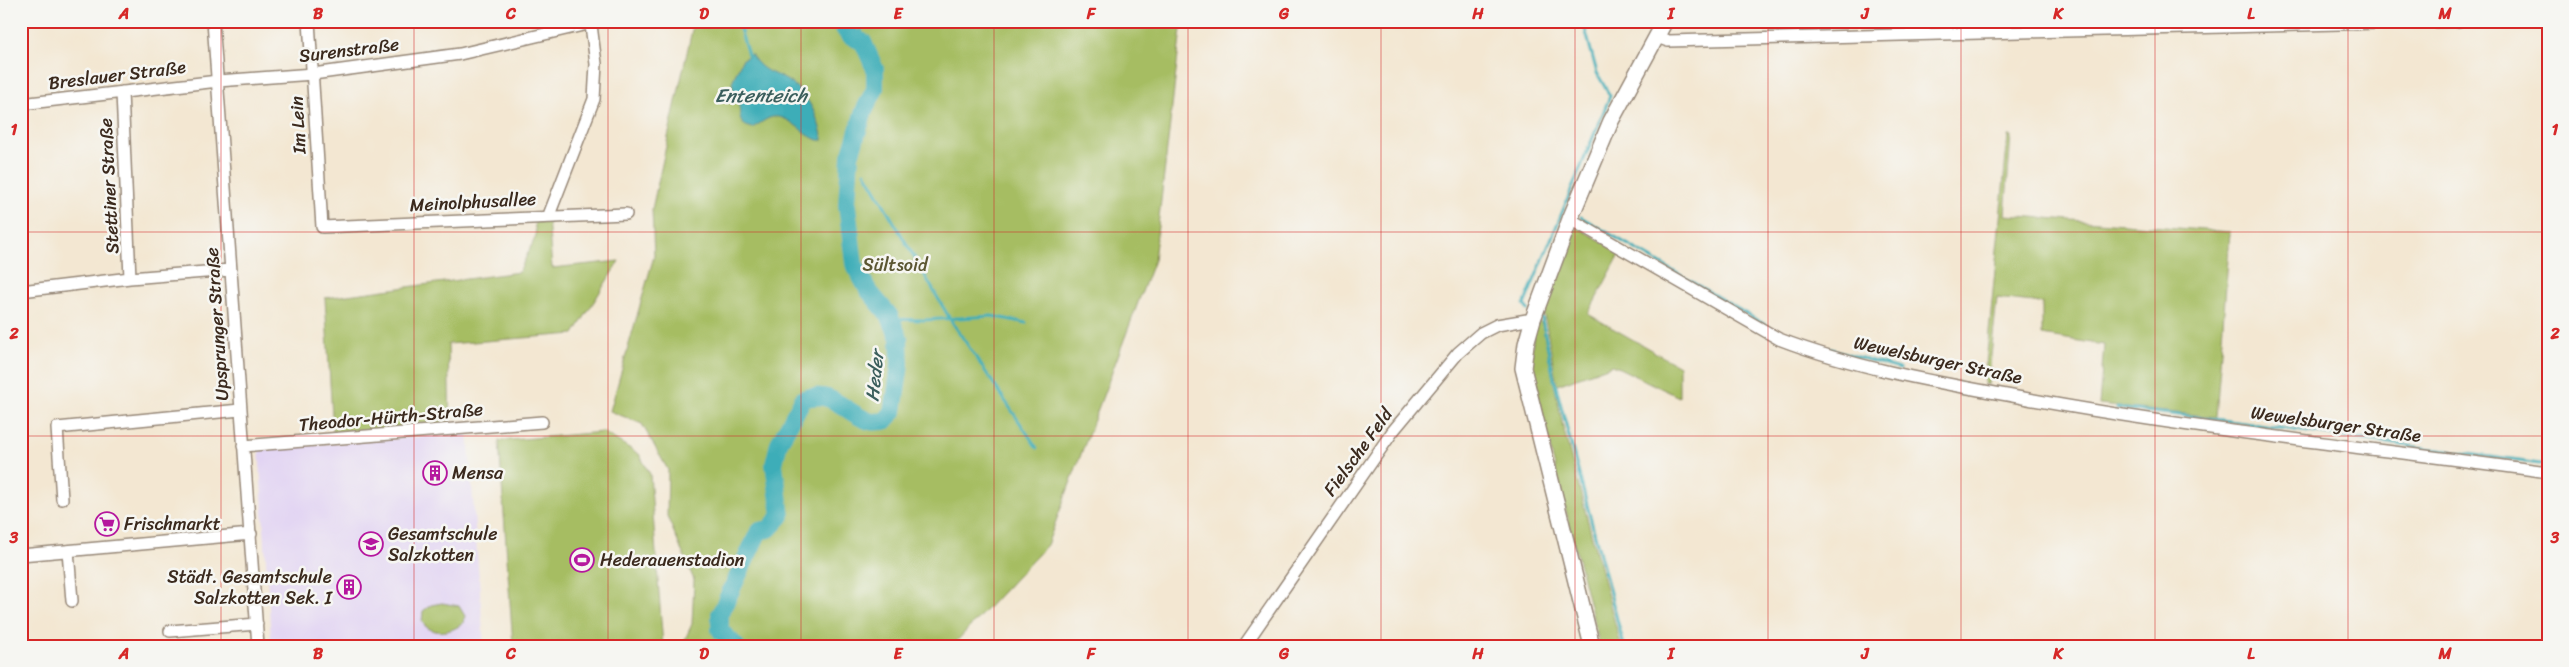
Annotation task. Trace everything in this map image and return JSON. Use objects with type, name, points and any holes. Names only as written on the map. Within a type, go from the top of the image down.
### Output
[{"type":"main road","points":[[1592,646],[1523,368],[1532,318],[1570,219],[1611,121],[1664,21]]},
{"type":"street","name":"Upsprunger Straße","points":[[213,21],[258,646]]},
{"type":"street","name":"Im Lein","points":[[309,21],[322,227]]},
{"type":"street","points":[[1657,37],[1668,41],[2230,24],[2459,21]]},
{"type":"street","name":"Surenstraße","points":[[218,81],[313,74],[460,54],[596,23]]},
{"type":"street","points":[[549,216],[594,99],[596,23]]},
{"type":"street","name":"Breslauer Straße","points":[[21,104],[218,81]]},
{"type":"street","name":"Stettiner Straße","points":[[122,92],[130,278]]},
{"type":"street","name":"Meinolphusallee","points":[[322,227],[626,214]]},
{"type":"street","name":"Wewelsburger Straße","points":[[1570,219],[1779,339],[1802,348],[1918,379],[2094,411],[2548,472]]},
{"type":"street","points":[[21,291],[130,278],[230,270]]},
{"type":"street","name":"Fielsche Feld","points":[[1244,646],[1393,431],[1458,352],[1480,333],[1497,325],[1532,318]]},
{"type":"street","points":[[62,499],[57,428],[240,410]]},
{"type":"street","name":"Theodor-Hürth-Straße","points":[[243,446],[542,422]]},
{"type":"street","points":[[21,555],[251,534]]},
{"type":"street","points":[[68,551],[72,601]]},
{"type":"street","points":[[170,631],[256,624]]},
{"type":"shaded area","name":"Gesamtschule Salzkotten","points":[[468,433],[484,646],[282,646],[271,639],[259,449]]},
{"type":"green space","name":"Sültsoid","points":[[694,21],[1182,21],[1154,260],[1047,545],[952,646],[682,646],[692,624],[694,580],[667,516],[668,470],[642,424],[610,411],[654,256],[652,209]]},
{"type":"green space","points":[[2008,136],[2011,136],[2005,215],[2230,232],[2216,417],[2099,405],[2104,345],[2042,335],[2042,303],[1997,298],[1988,385],[1984,384]]},
{"type":"green space","points":[[548,218],[552,268],[619,261],[574,334],[448,344],[450,427],[333,434],[325,298],[519,272],[536,236],[534,219]]},
{"type":"green space","points":[[1578,228],[1621,252],[1588,314],[1679,366],[1679,397],[1613,365],[1557,385],[1546,324],[1544,316],[1540,314],[1571,231]]},
{"type":"green space","points":[[1538,320],[1542,324],[1563,427],[1621,646],[1600,646],[1531,372],[1533,338]]},
{"type":"green space","name":"Hederauenstadion","points":[[603,432],[639,454],[650,474],[663,646],[513,646],[499,441]]},
{"type":"green space","points":[[442,603],[459,606],[465,616],[463,623],[453,629],[442,632],[431,629],[422,622],[423,611],[431,605]]},
{"type":"water","name":"Ententeich","points":[[751,54],[765,69],[785,79],[803,94],[816,116],[823,140],[811,137],[784,118],[769,118],[752,128],[742,123],[732,82],[742,60]]},
{"type":"waterway","name":"Heder","points":[[736,646],[720,630],[720,614],[759,531],[769,529],[781,516],[774,464],[779,443],[803,399],[814,397],[831,399],[860,417],[872,422],[885,421],[893,412],[900,365],[899,338],[889,315],[868,290],[854,264],[847,205],[850,156],[864,111],[875,89],[875,69],[863,42],[849,34],[844,29],[841,21]]},
{"type":"waterway","name":"Heder","points":[[860,21],[863,42]]},
{"type":"waterway","points":[[1528,310],[1524,305],[1610,96],[1597,73],[1583,21]]},
{"type":"waterway","points":[[738,22],[748,55]]},
{"type":"waterway","points":[[865,172],[950,319],[1037,448]]},
{"type":"waterway","points":[[1581,217],[1779,333],[1900,369]]},
{"type":"waterway","points":[[890,319],[924,320],[992,316],[1026,323]]},
{"type":"waterway","points":[[1540,317],[1542,319],[1554,379],[1624,646]]},
{"type":"waterway","points":[[2117,408],[2215,419],[2548,465]]},
{"type":"place","name":"Mensa","points":[[435,473]]},
{"type":"place","name":"Frischmarkt","points":[[107,524]]},
{"type":"place","name":"Gesamtschule Salzkotten","points":[[371,544]]},
{"type":"place","name":"Hederauenstadion","points":[[582,560]]},
{"type":"place","name":"Städt. Gesamtschule Salzkotten Sek. I","points":[[349,587]]}]
